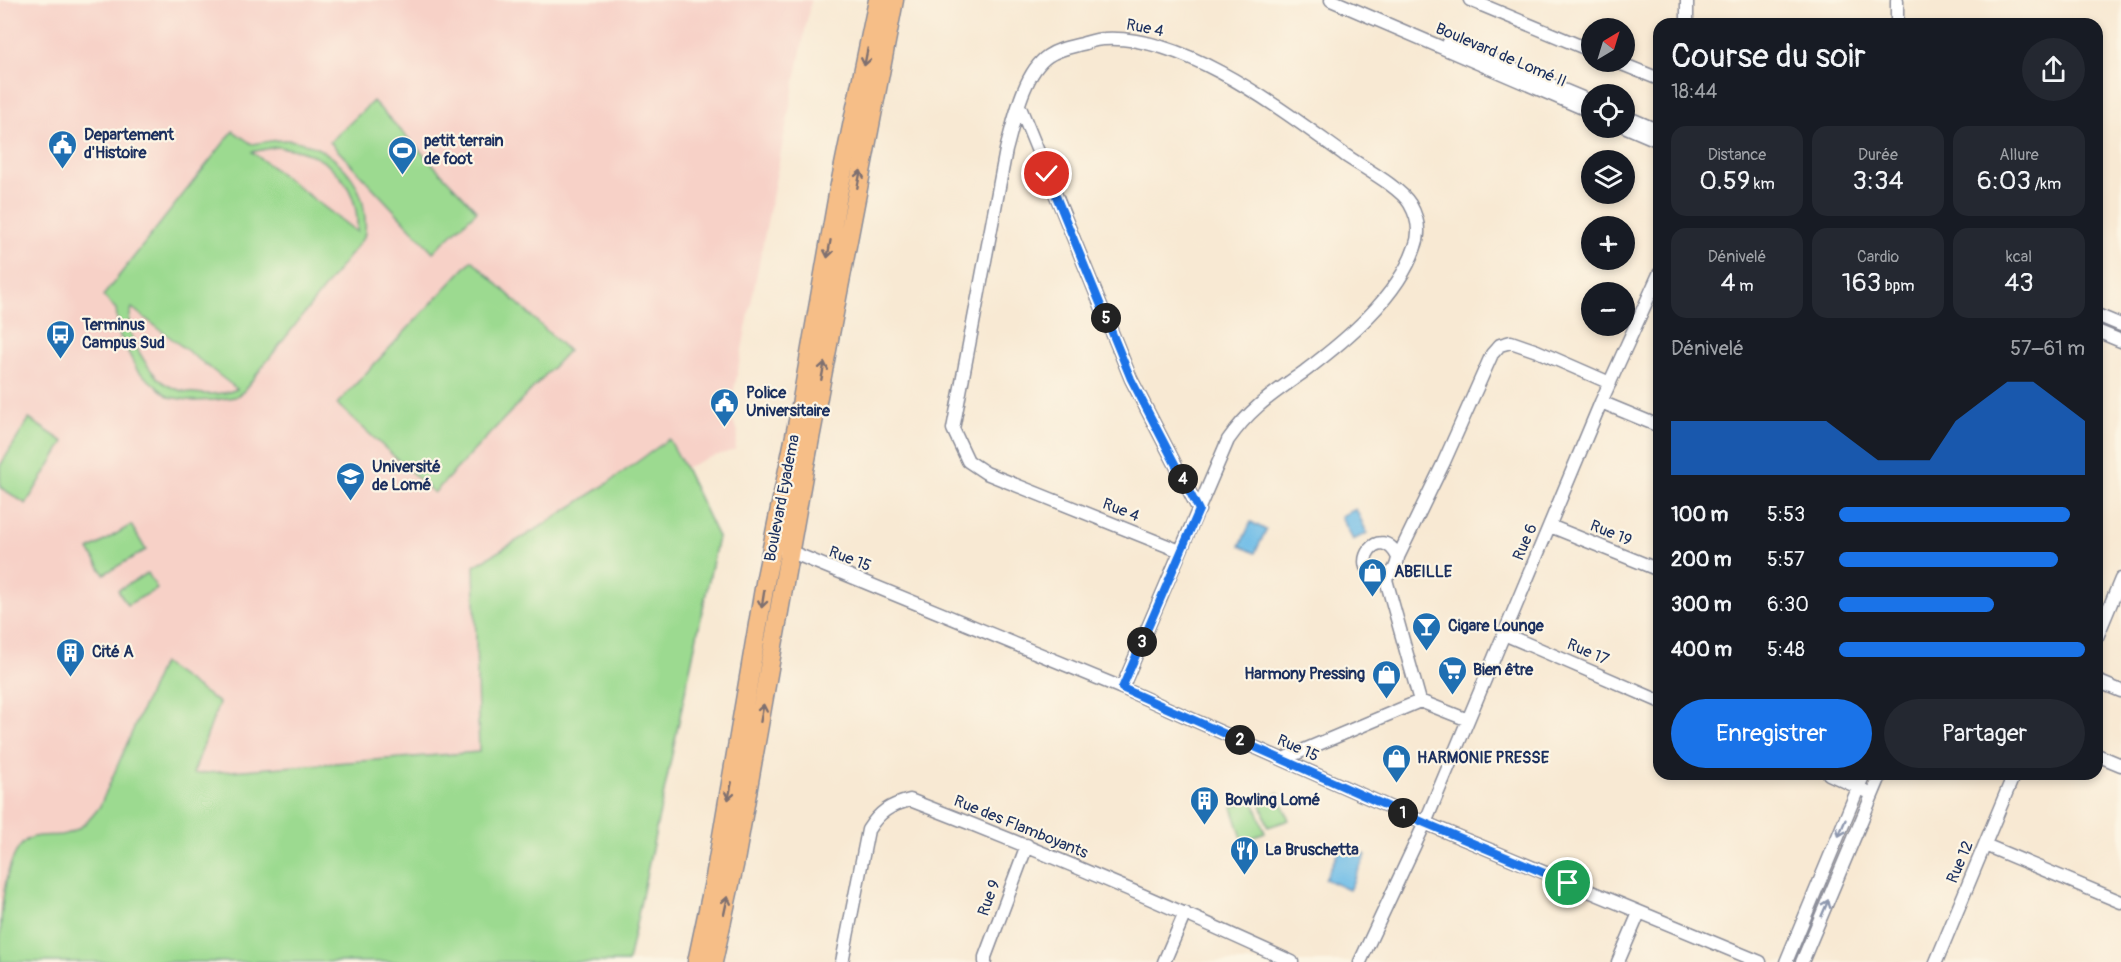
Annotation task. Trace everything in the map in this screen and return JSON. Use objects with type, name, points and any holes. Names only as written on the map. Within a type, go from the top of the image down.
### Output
[{"type":"highway","name":"Boulevard Eyadema","points":[[697,962],[715,877],[773,541],[800,411],[838,194],[878,0]]},
{"type":"highway","points":[[713,962],[737,851],[789,552],[894,0]]},
{"type":"street","name":"Boulevard de Lomé II","points":[[1331,0],[1581,107]]},
{"type":"street","name":"Boulevard de Lomé II","points":[[1348,0],[1581,97]]},
{"type":"street","points":[[1470,0],[1581,46]]},
{"type":"street","points":[[1687,0],[1687,18]]},
{"type":"street","points":[[1897,0],[1897,18]]},
{"type":"street","name":"Rue 4","points":[[1122,688],[1228,440],[1241,421],[1262,401],[1338,345],[1401,279],[1416,246],[1419,226],[1410,203],[1398,191],[1319,135],[1219,71],[1176,51],[1151,44],[1123,39],[1102,39],[1062,49],[1048,56],[1037,65],[1019,105],[1006,150],[953,429],[968,461],[986,473],[1180,551]]},
{"type":"street","points":[[1635,69],[1653,77]]},
{"type":"street","points":[[1019,105],[1131,379],[1199,510]]},
{"type":"street","points":[[1635,121],[1653,128]]},
{"type":"street","points":[[1635,131],[1653,138]]},
{"type":"street","name":"Rue 6","points":[[1360,962],[1425,823],[1601,402],[1653,287]]},
{"type":"street","points":[[2103,318],[2121,325]]},
{"type":"street","points":[[2103,334],[2121,341]]},
{"type":"street","points":[[1398,557],[1393,548],[1384,543],[1374,544],[1367,551],[1365,561],[1368,570],[1376,576],[1385,576],[1393,572],[1398,565],[1398,557],[1492,354],[1500,345],[1511,342],[1520,345],[1610,382]]},
{"type":"street","points":[[1601,402],[1653,424]]},
{"type":"street","name":"Rue 19","points":[[1550,525],[1653,568]]},
{"type":"street","name":"Rue 15","points":[[773,541],[789,552],[1122,688],[1425,823],[1760,962]]},
{"type":"street","points":[[1385,576],[1420,701]]},
{"type":"street","points":[[2103,622],[2121,579]]},
{"type":"street","name":"Rue 17","points":[[1504,634],[1653,698]]},
{"type":"street","points":[[2103,684],[2121,691]]},
{"type":"street","points":[[1283,759],[1420,701],[1468,720]]},
{"type":"street","points":[[2103,758],[2121,765]]},
{"type":"street","points":[[1843,780],[1873,794]]},
{"type":"street","points":[[1786,962],[1862,780]]},
{"type":"street","points":[[1802,962],[1879,780]]},
{"type":"street","name":"Rue 12","points":[[1936,962],[2012,780]]},
{"type":"street","name":"Rue des Flamboyants","points":[[842,962],[868,830],[875,817],[886,809],[910,800],[1027,845],[1292,962]]},
{"type":"street","name":"Rue 9","points":[[985,962],[1027,845]]},
{"type":"street","points":[[1985,845],[2121,902]]},
{"type":"street","points":[[1164,962],[1185,913]]},
{"type":"street","points":[[1618,962],[1639,913]]},
{"type":"shaded area","name":"Université de Lomé","points":[[0,0],[811,0],[729,415],[738,431],[735,450],[685,468],[718,537],[628,962],[0,962]]},
{"type":"green space","name":"petit terrain de foot","points":[[373,101],[477,211],[433,252],[330,142]]},
{"type":"green space","points":[[233,131],[252,144],[290,140],[319,149],[340,164],[349,174],[361,197],[366,223],[364,237],[243,392],[235,397],[194,401],[169,397],[137,370],[119,334],[116,309],[103,296]],"holes":[[[276,147],[294,149],[310,155],[324,162],[336,172],[346,184],[352,198],[357,232],[252,152]],[[132,308],[237,389],[212,394],[192,393],[174,388],[161,381],[145,361],[132,338],[129,325]]]},
{"type":"green space","points":[[472,260],[568,351],[434,493],[337,404]]},
{"type":"green space","points":[[29,419],[64,442],[26,504],[0,487],[0,466]]},
{"type":"green space","points":[[669,439],[718,537],[628,962],[0,962],[4,891],[14,856],[22,844],[33,837],[61,835],[84,825],[100,806],[162,663],[219,703],[193,774],[479,752],[474,566],[605,485]]},
{"type":"green space","points":[[131,525],[146,550],[104,574],[89,550]]},
{"type":"green space","points":[[148,573],[157,589],[127,605],[118,590]]},
{"type":"green space","points":[[1278,793],[1289,820],[1268,827],[1260,801]]},
{"type":"green space","points":[[1253,799],[1265,833],[1243,841],[1232,807]]},
{"type":"water","points":[[1356,509],[1367,533],[1353,540],[1341,516]]},
{"type":"water","points":[[1251,522],[1266,530],[1255,553],[1240,546]]},
{"type":"water","points":[[1342,845],[1366,855],[1349,890],[1325,879]]},
{"type":"place","name":"Departement d'Histoire","points":[[63,170]]},
{"type":"place","name":"petit terrain de foot","points":[[403,176]]},
{"type":"place","name":"Terminus Campus Sud","points":[[61,360]]},
{"type":"place","name":"Police Universitaire","points":[[725,428]]},
{"type":"place","name":"Université de Lomé","points":[[351,502]]},
{"type":"place","name":"ABEILLE","points":[[1373,598]]},
{"type":"place","name":"Cigare Lounge","points":[[1427,652]]},
{"type":"place","name":"Cité A","points":[[71,678]]},
{"type":"place","name":"Bien être","points":[[1452,696]]},
{"type":"place","name":"Harmony Pressing","points":[[1386,700]]},
{"type":"place","name":"HARMONIE PRESSE","points":[[1396,784]]},
{"type":"place","name":"Bowling Lomé","points":[[1204,826]]},
{"type":"place","name":"La Bruschetta","points":[[1244,876]]},
{"type":"route","points":[[1047,174],[1131,379],[1199,510],[1122,688],[1425,823],[1568,883]]}]
